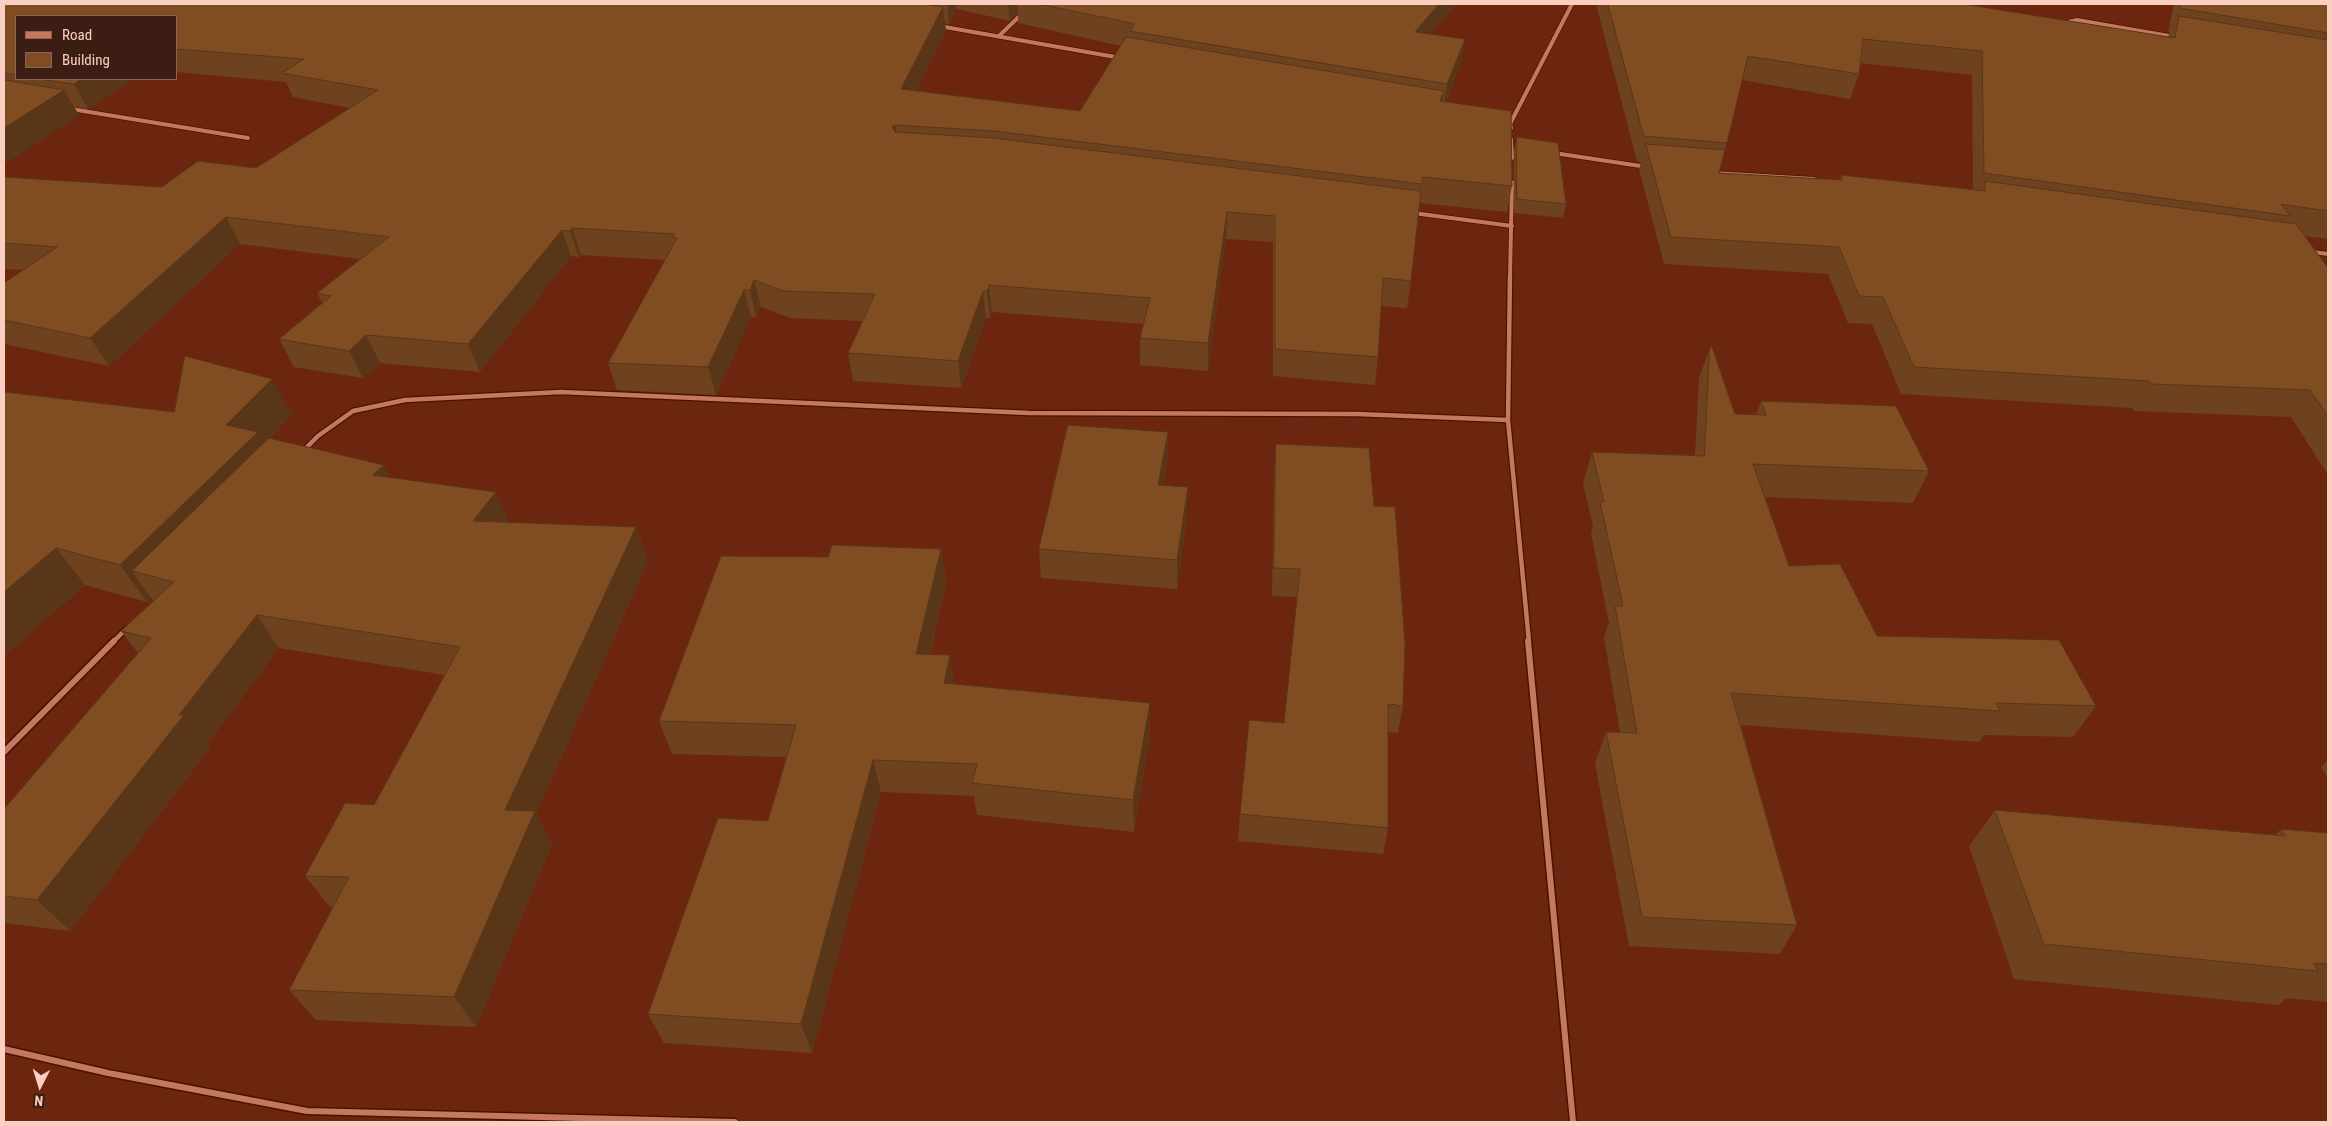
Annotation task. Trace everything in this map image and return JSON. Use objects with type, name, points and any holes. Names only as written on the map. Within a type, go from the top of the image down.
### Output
[{"type":"street","points":[[999,36],[1032,4]]},
{"type":"street","points":[[1512,167],[1510,124],[1572,4]]},
{"type":"street","points":[[2058,24],[2077,20],[2184,38]]},
{"type":"street","points":[[932,24],[1131,60]]},
{"type":"street","points":[[62,108],[248,138]]},
{"type":"street","points":[[1501,123],[1510,124]]},
{"type":"street","points":[[1512,147],[1521,148]]},
{"type":"street","points":[[1550,152],[1656,168]]},
{"type":"street","points":[[1711,173],[1796,176],[1824,180]]},
{"type":"street","points":[[1512,176],[1508,420],[1573,1122]]},
{"type":"street","points":[[1402,212],[1512,226]]},
{"type":"street","points":[[2309,251],[2328,254]]},
{"type":"street","points":[[297,457],[318,436],[353,411],[405,400],[561,392],[1030,413],[1357,414],[1508,420]]},
{"type":"street","points":[[4,752],[130,626]]},
{"type":"street","points":[[4,1049],[108,1073],[306,1111],[735,1122]]},
{"type":"building","points":[[5,4],[924,4],[943,7],[901,89],[1080,111],[1126,37],[1444,91],[1440,101],[1511,111],[1512,186],[1423,177],[1422,184],[994,131],[895,125],[892,127],[895,132],[993,138],[1421,191],[1411,281],[1383,278],[1378,357],[1275,349],[1275,216],[1227,212],[1208,343],[1140,338],[1150,298],[989,285],[987,291],[983,291],[958,361],[848,353],[875,294],[783,291],[754,280],[750,290],[744,290],[708,367],[608,363],[677,238],[673,237],[675,234],[572,228],[570,231],[562,230],[468,344],[366,335],[349,351],[279,339],[331,296],[317,293],[389,237],[226,217],[90,338],[4,320],[4,283],[57,247],[4,243],[4,177],[162,187],[198,161],[256,168],[378,90],[282,73],[304,59],[178,49],[178,15],[15,15],[15,75],[4,73]]},
{"type":"building","points":[[1039,4],[1439,4],[1415,32],[1465,39],[1447,84],[1130,31],[1134,24]]},
{"type":"building","points":[[1608,4],[1963,4],[2175,38],[2179,16],[2328,40],[2328,211],[2281,204],[2290,216],[1984,173],[1982,51],[1863,39],[1859,74],[1748,56],[1727,143],[1644,136]]},
{"type":"building","points":[[2181,4],[2328,4],[2328,33],[2180,8]]},
{"type":"building","points":[[4,80],[64,90],[4,128]]},
{"type":"building","points":[[48,80],[80,80],[74,84]]},
{"type":"building","points":[[1517,137],[1558,143],[1566,204],[1517,199]]},
{"type":"building","points":[[1646,144],[1725,150],[1719,173],[1842,180],[1841,175],[1985,191],[1985,181],[2296,224],[2328,268],[2328,416],[2310,390],[2151,384],[2149,381],[1914,367],[1883,297],[1859,296],[1839,247],[1671,237]]},
{"type":"building","points":[[1710,347],[1712,347],[1735,414],[1766,415],[1761,401],[1896,406],[1929,471],[1753,464],[1789,566],[1840,564],[1877,636],[2059,640],[2096,706],[1996,703],[2000,711],[1731,693],[1797,925],[1642,917],[1606,732],[1637,733],[1615,606],[1623,606],[1600,502],[1604,502],[1592,452],[1704,456]]},
{"type":"building","points":[[185,356],[272,379],[226,425],[258,432],[120,565],[56,548],[4,592],[4,392],[174,412]]},
{"type":"building","points":[[1068,425],[1168,432],[1158,485],[1188,487],[1177,560],[1039,549]]},
{"type":"building","points":[[269,438],[384,465],[373,475],[496,492],[473,521],[636,527],[505,810],[535,811],[454,997],[289,990],[349,877],[305,876],[345,803],[374,805],[460,647],[257,615],[179,715],[184,715],[37,900],[4,896],[4,809],[151,638],[121,631],[174,582],[132,571]]},
{"type":"building","points":[[1276,444],[1369,448],[1374,506],[1395,507],[1405,644],[1403,706],[1388,704],[1388,828],[1240,814],[1249,720],[1284,723],[1300,569],[1274,568]]},
{"type":"building","points":[[832,545],[941,549],[916,654],[950,655],[944,683],[1150,703],[1133,800],[972,783],[977,764],[873,760],[801,1024],[648,1014],[718,818],[768,821],[796,725],[659,721],[721,556],[828,557]]},
{"type":"building","points":[[1995,810],[2285,836],[2281,829],[2328,833],[2328,964],[2314,963],[2318,971],[2044,944]]}]
